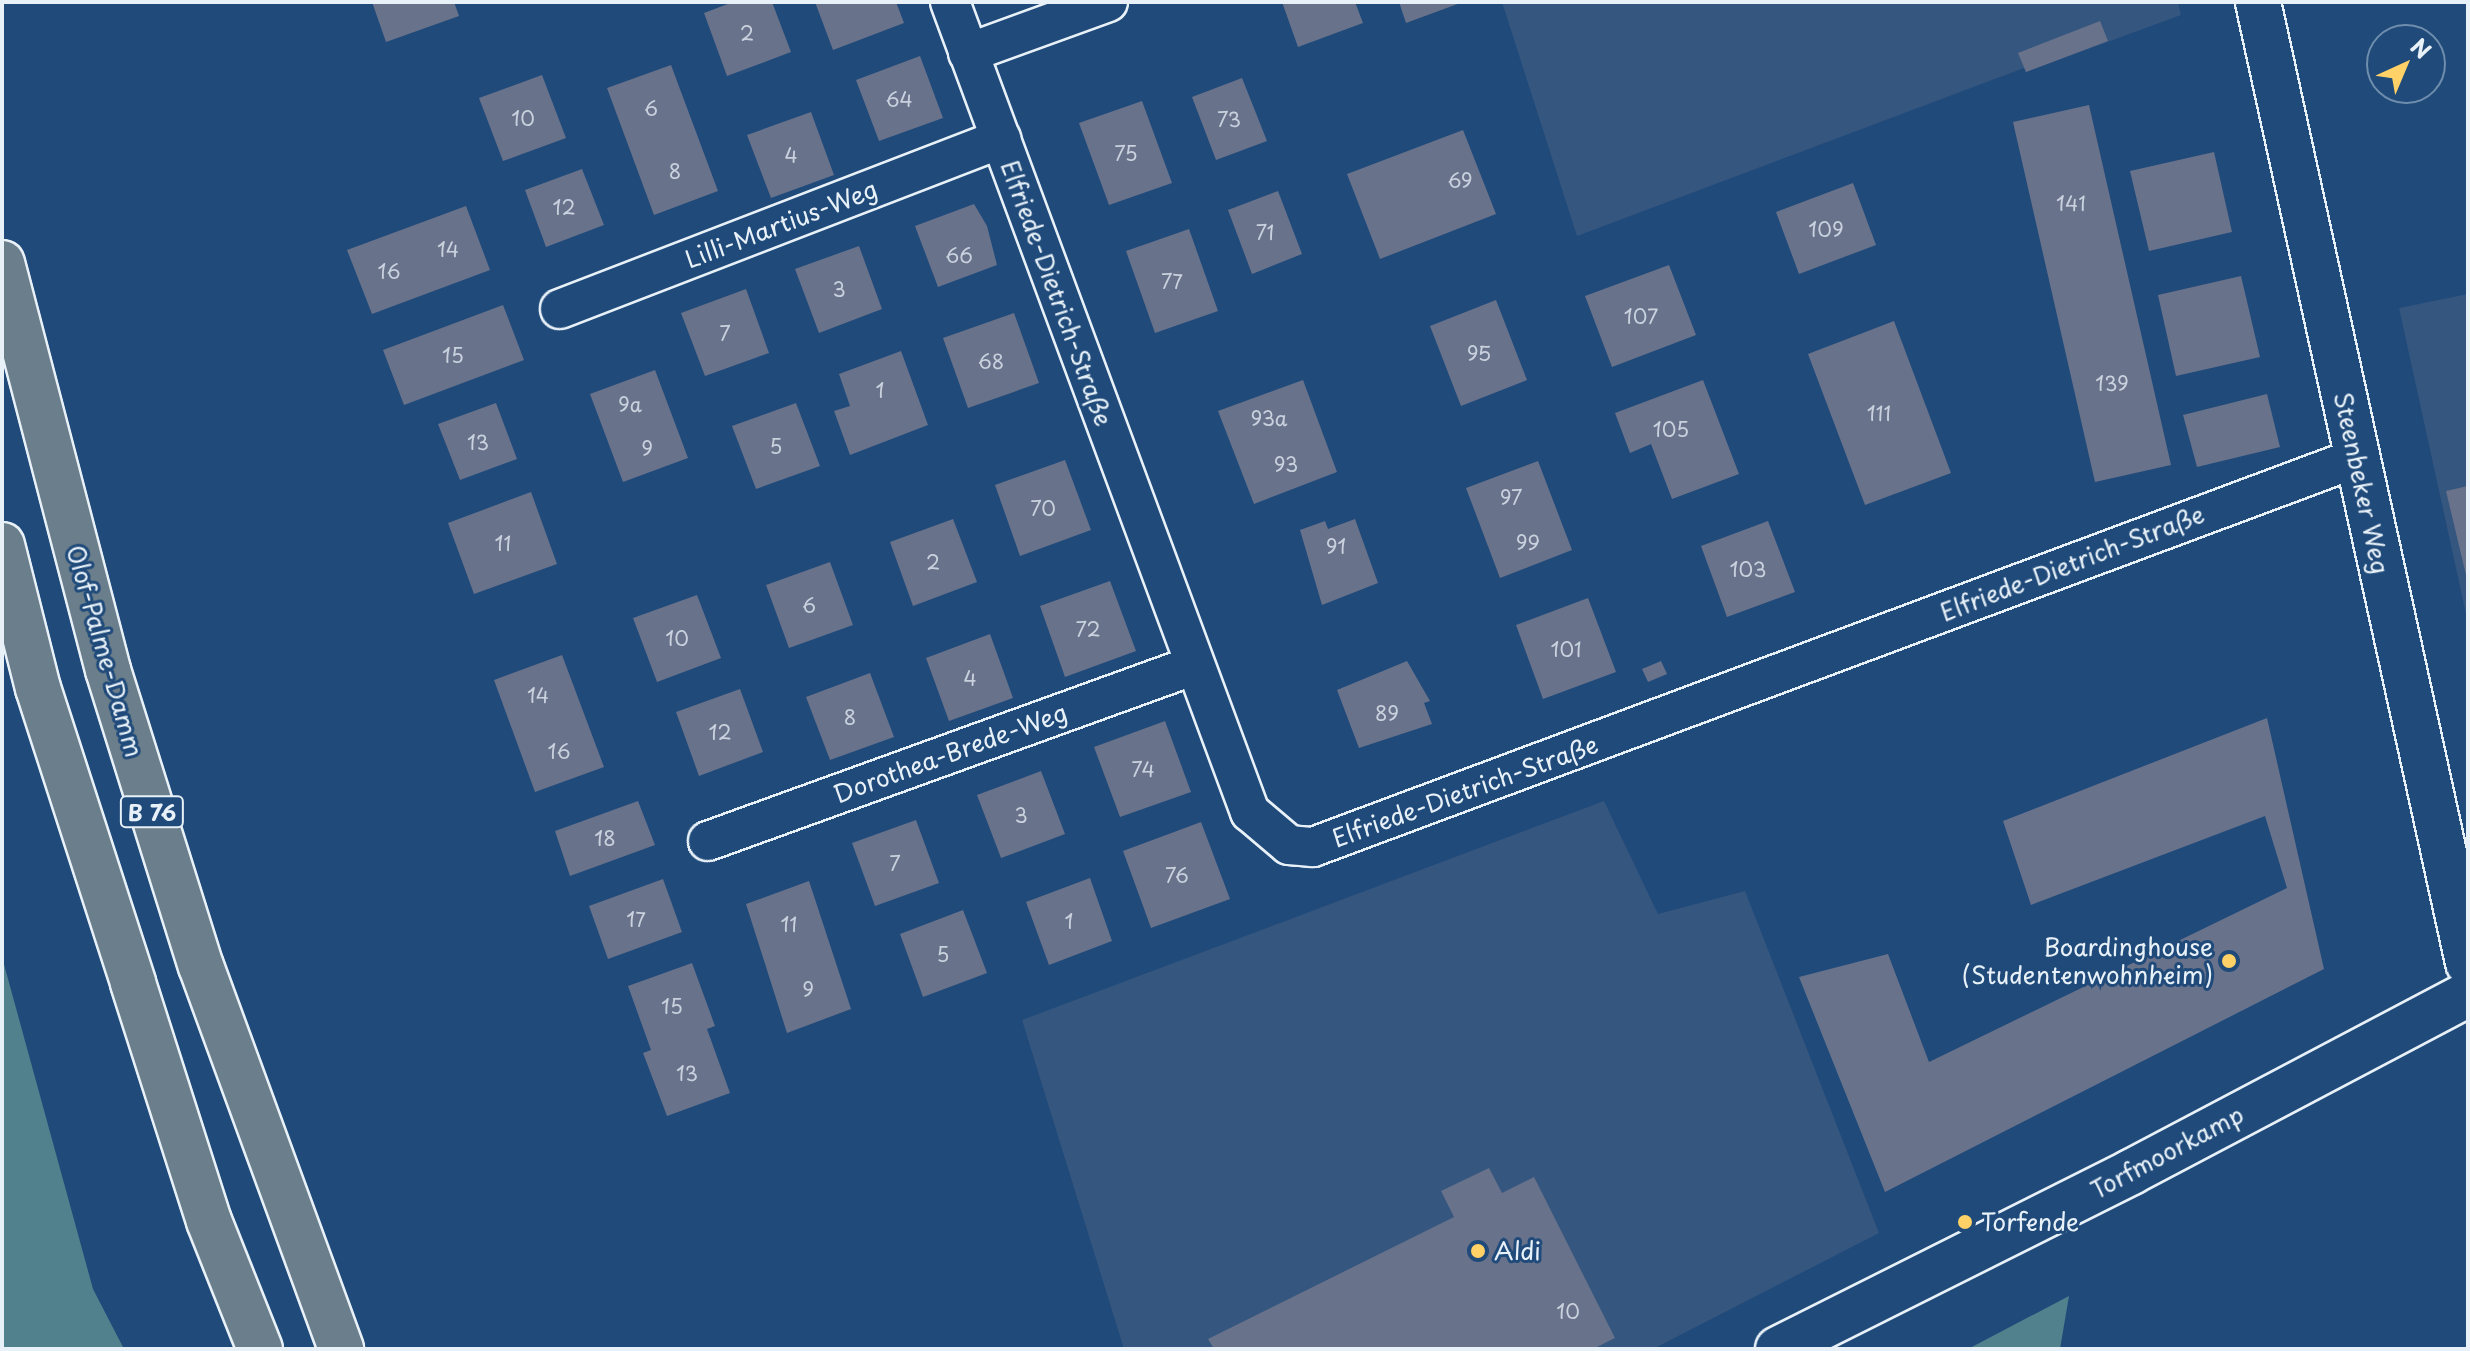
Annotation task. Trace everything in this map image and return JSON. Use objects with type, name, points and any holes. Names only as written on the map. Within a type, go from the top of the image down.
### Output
[{"type":"highway","name":"Olof-Palme-Damm","points":[[2,263],[122,715],[201,966],[341,1349]]},
{"type":"highway","name":"B 76","points":[[2,545],[38,688],[71,791],[209,1221],[260,1349]]},
{"type":"main road","name":"Steenbeker Weg","points":[[2258,2],[2468,963]]},
{"type":"main road","name":"Torfmoorkamp","points":[[1778,1349],[2131,1172],[2468,994]]},
{"type":"street","name":"Elfriede-Dietrich-Straße","points":[[950,2],[1192,666],[1250,812],[1289,845],[1313,847],[2356,458]]},
{"type":"street","points":[[968,53],[1108,2]]},
{"type":"street","name":"Lilli-Martius-Weg","points":[[560,309],[1001,139]]},
{"type":"street","name":"Dorothea-Brede-Weg","points":[[708,841],[1192,666]]},
{"type":"shaded area","points":[[1502,2],[2178,2],[2181,15],[2026,72],[2024,68],[1577,236]]},
{"type":"shaded area","points":[[2468,294],[2468,623],[2399,308]]},
{"type":"shaded area","points":[[1604,801],[1658,914],[1745,891],[1879,1233],[1653,1349],[1124,1349],[1022,1020]]},
{"type":"green space","points":[[2,957],[93,1289],[124,1349],[2,1349]]},
{"type":"green space","points":[[2069,1296],[2060,1349],[1968,1349]]},
{"type":"building","points":[[372,2],[454,2],[459,16],[386,42]]},
{"type":"building","points":[[733,2],[772,2],[791,52],[727,76],[704,13]]},
{"type":"building","points":[[815,2],[896,2],[904,23],[833,50]]},
{"type":"building","points":[[1282,2],[1355,2],[1363,23],[1298,47]]},
{"type":"building","points":[[1399,2],[1463,2],[1406,23]]},
{"type":"building","points":[[2100,21],[2108,41],[2026,72],[2018,53]]},
{"type":"building","points":[[920,56],[943,118],[879,141],[856,80]]},
{"type":"building","points":[[671,65],[718,191],[654,215],[607,88]]},
{"type":"building","points":[[542,75],[566,138],[503,161],[479,98]]},
{"type":"building","points":[[1242,78],[1267,141],[1216,160],[1192,97]]},
{"type":"building","points":[[1142,101],[1172,183],[1109,205],[1079,123]]},
{"type":"building","points":[[2089,105],[2171,465],[2095,482],[2013,122]]},
{"type":"building","points":[[811,112],[834,175],[771,198],[747,135]]},
{"type":"building","points":[[1463,130],[1496,214],[1380,259],[1347,174]]},
{"type":"building","points":[[2214,152],[2232,232],[2149,251],[2130,171]]},
{"type":"building","points":[[582,169],[604,225],[546,247],[525,190]]},
{"type":"building","points":[[1853,183],[1876,245],[1799,274],[1776,212]]},
{"type":"building","points":[[1278,191],[1302,254],[1252,274],[1228,210]]},
{"type":"building","points":[[974,204],[987,226],[997,265],[938,287],[915,226]]},
{"type":"building","points":[[466,206],[490,270],[372,314],[347,250]]},
{"type":"building","points":[[1189,229],[1218,311],[1155,333],[1126,251]]},
{"type":"building","points":[[859,246],[882,309],[819,333],[795,269]]},
{"type":"building","points":[[1669,265],[1696,335],[1612,367],[1585,296]]},
{"type":"building","points":[[2241,276],[2260,357],[2176,376],[2158,295]]},
{"type":"building","points":[[746,289],[769,353],[705,376],[681,313]]},
{"type":"building","points":[[1496,300],[1527,380],[1461,406],[1430,326]]},
{"type":"building","points":[[503,305],[524,360],[404,405],[383,350]]},
{"type":"building","points":[[1014,313],[1039,383],[968,408],[943,338]]},
{"type":"building","points":[[1894,321],[1951,473],[1865,505],[1808,354]]},
{"type":"building","points":[[901,351],[928,425],[850,455],[834,411],[850,406],[839,374]]},
{"type":"building","points":[[655,370],[688,458],[623,482],[590,394]]},
{"type":"building","points":[[1303,380],[1337,472],[1254,504],[1218,411]]},
{"type":"building","points":[[1703,380],[1739,474],[1672,499],[1651,444],[1630,453],[1615,413]]},
{"type":"building","points":[[2267,394],[2280,447],[2197,467],[2183,415]]},
{"type":"building","points":[[496,403],[517,459],[460,480],[438,424]]},
{"type":"building","points":[[796,403],[820,466],[756,489],[732,426]]},
{"type":"building","points":[[1065,460],[1091,530],[1020,556],[995,485]]},
{"type":"building","points":[[1538,461],[1572,550],[1500,578],[1466,488]]},
{"type":"building","points":[[2468,486],[2468,579],[2467,579],[2446,491]]},
{"type":"building","points":[[531,492],[557,564],[474,594],[448,523]]},
{"type":"building","points":[[953,519],[977,582],[913,606],[890,542]]},
{"type":"building","points":[[1355,519],[1378,583],[1322,605],[1300,530],[1325,521],[1328,529]]},
{"type":"building","points":[[1768,521],[1795,592],[1727,617],[1701,546]]},
{"type":"building","points":[[830,562],[853,625],[789,648],[766,585]]},
{"type":"building","points":[[1110,581],[1136,651],[1065,677],[1040,606]]},
{"type":"building","points":[[697,595],[721,658],[657,682],[633,618]]},
{"type":"building","points":[[1588,598],[1616,672],[1543,699],[1516,625]]},
{"type":"building","points":[[990,634],[1013,698],[949,721],[926,658]]},
{"type":"building","points":[[562,655],[604,767],[535,792],[494,680]]},
{"type":"building","points":[[1407,661],[1430,701],[1424,703],[1432,724],[1359,748],[1337,690]]},
{"type":"building","points":[[1661,661],[1667,674],[1648,682],[1642,669]]},
{"type":"building","points":[[870,673],[894,737],[830,760],[806,697]]},
{"type":"building","points":[[740,689],[763,752],[699,776],[676,712]]},
{"type":"building","name":"Boardinghouse (Studentenwohnheim)","points":[[2267,718],[2324,969],[1885,1192],[1799,977],[1888,954],[1929,1062],[2287,888],[2265,816],[2031,905],[2003,821]]},
{"type":"building","points":[[1165,721],[1191,792],[1120,817],[1094,747]]},
{"type":"building","points":[[1041,771],[1065,834],[1001,858],[977,795]]},
{"type":"building","points":[[638,801],[655,845],[570,876],[555,831]]},
{"type":"building","points":[[916,820],[939,883],[875,906],[852,843]]},
{"type":"building","points":[[1201,822],[1230,899],[1151,928],[1123,851]]},
{"type":"building","points":[[1090,878],[1112,941],[1049,965],[1026,902]]},
{"type":"building","points":[[663,879],[682,932],[608,959],[589,906]]},
{"type":"building","points":[[809,881],[851,1009],[787,1033],[746,904]]},
{"type":"building","points":[[963,910],[987,973],[923,997],[900,934]]},
{"type":"building","points":[[692,963],[715,1026],[707,1029],[730,1093],[667,1116],[643,1053],[651,1050],[628,986]]},
{"type":"building","name":"Aldi","points":[[1489,1168],[1502,1193],[1534,1177],[1615,1338],[1593,1349],[1214,1349],[1208,1339],[1454,1217],[1441,1191]]},
{"type":"place","name":"Boardinghouse (Studentenwohnheim)","points":[[2229,961]]},
{"type":"place","name":"Torfende","points":[[1965,1222]]},
{"type":"place","name":"Aldi","points":[[1478,1251]]}]
